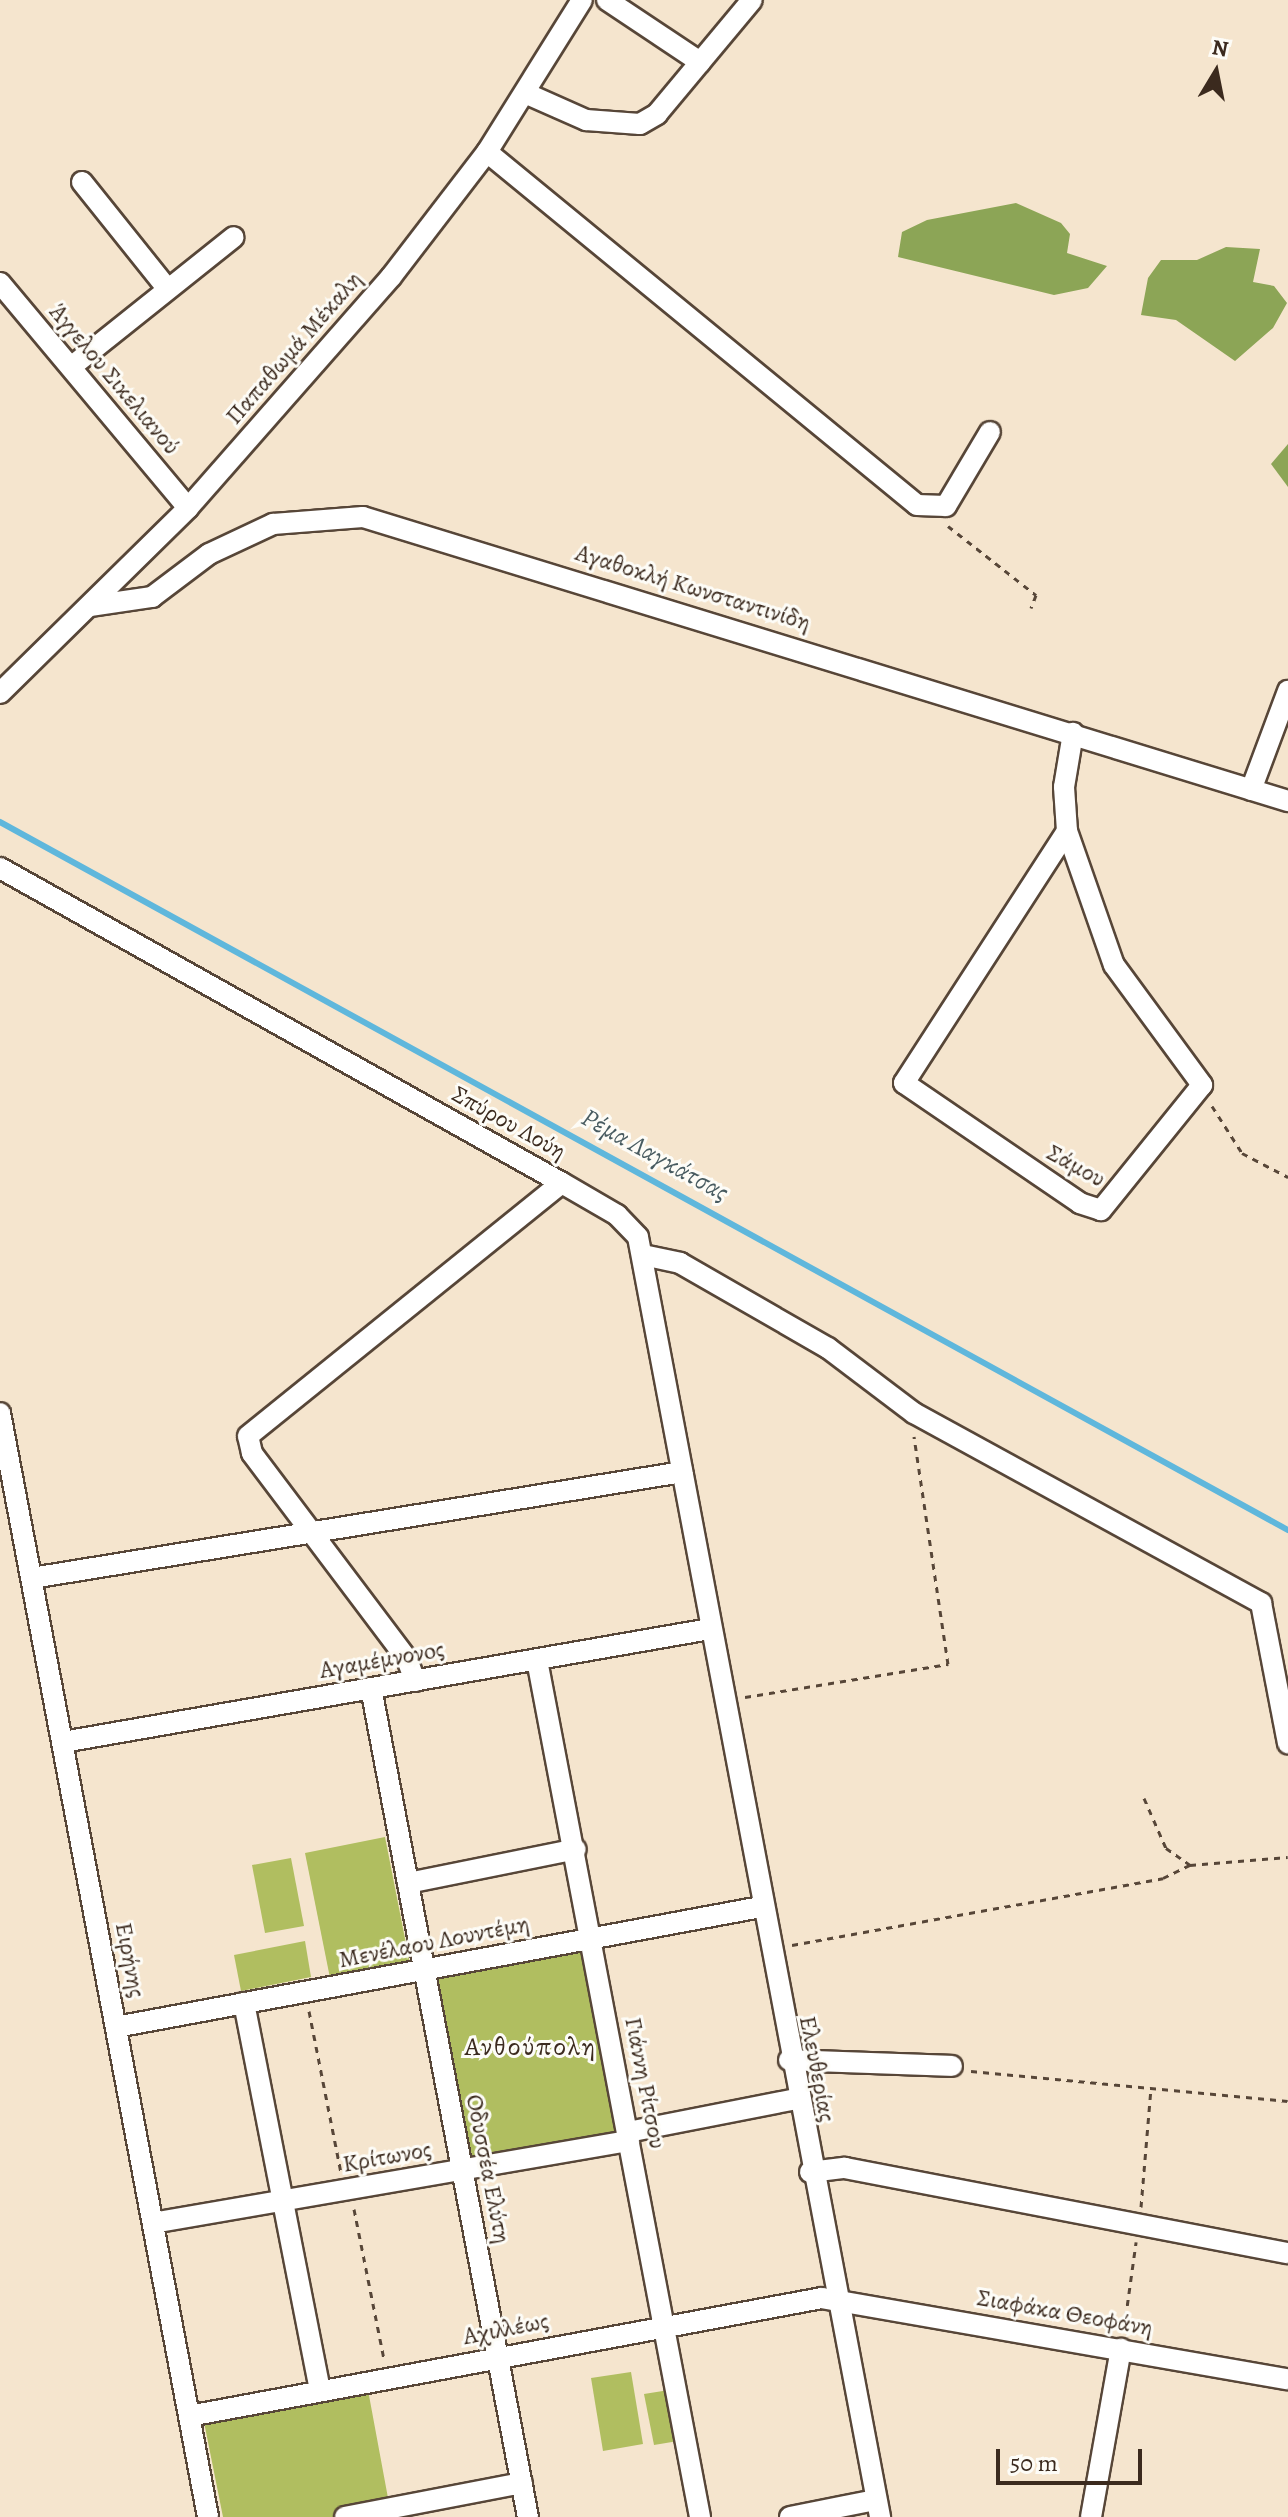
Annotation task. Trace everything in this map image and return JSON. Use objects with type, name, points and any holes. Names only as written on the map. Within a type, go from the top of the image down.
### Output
[{"type":"street","name":"Παπαθωμά Μέκαλη","points":[[0,693],[188,508],[391,277],[487,152],[582,0]]},
{"type":"street","points":[[525,93],[586,120],[633,126],[657,114],[749,0]]},
{"type":"street","points":[[623,4],[700,62]]},
{"type":"street","points":[[487,152],[911,501],[936,510],[946,506],[990,432]]},
{"type":"street","points":[[82,182],[167,288]]},
{"type":"street","points":[[71,367],[234,237]]},
{"type":"street","name":"Άγγελου Σικελιανού","points":[[0,283],[188,508]]},
{"type":"street","name":"Αγαθοκλή Κωνσταντινίδη","points":[[90,606],[152,597],[209,554],[273,524],[363,517],[1288,801]]},
{"type":"street","points":[[1251,790],[1288,691]]},
{"type":"street","points":[[1073,733],[1064,787],[1067,831],[1114,965],[1202,1085]]},
{"type":"street","name":"Σάμου","points":[[1067,831],[904,1083],[1096,1210],[1113,1201],[1202,1085]]},
{"type":"street","name":"Σπύρου Λούη","points":[[0,868],[624,1220],[643,1255],[710,1629]]},
{"type":"street","points":[[415,1681],[407,1659],[252,1453],[253,1427],[562,1183]]},
{"type":"street","points":[[643,1255],[680,1263],[828,1348],[914,1413],[1261,1603],[1288,1743]]},
{"type":"street","name":"Ειρήνης","points":[[0,1413],[208,2517]]},
{"type":"street","points":[[32,1578],[682,1472]]},
{"type":"street","name":"Ελευθερίας","points":[[710,1629],[833,2298],[878,2509]]},
{"type":"street","name":"Αγαμέμνονoς","points":[[63,1742],[710,1629]]},
{"type":"street","name":"Γιάννη Ρίτσου","points":[[537,1660],[576,1849],[700,2517]]},
{"type":"street","name":"Οδυσσέα Ελύτη","points":[[371,1688],[528,2517]]},
{"type":"street","points":[[408,1883],[576,1849]]},
{"type":"street","name":"Μενέλαου Λουντέμη","points":[[116,2027],[761,1907]]},
{"type":"street","points":[[244,2003],[320,2391]]},
{"type":"street","points":[[789,2060],[952,2066]]},
{"type":"street","name":"Κρίτωνος","points":[[153,2223],[462,2170],[796,2099]]},
{"type":"street","points":[[810,2172],[845,2168],[1288,2253]]},
{"type":"street","name":"Αχιλλέως","points":[[189,2416],[664,2326],[833,2298]]},
{"type":"street","name":"Σιαφάκα Θεοφάνη","points":[[833,2298],[1288,2379]]},
{"type":"street","points":[[1091,2517],[1121,2349]]},
{"type":"street","points":[[345,2517],[522,2483]]},
{"type":"street","points":[[790,2517],[878,2509]]},
{"type":"path","points":[[936,510],[1036,595],[1031,608]]},
{"type":"path","points":[[1202,1085],[1236,1147],[1288,1177]]},
{"type":"path","points":[[723,1700],[948,1664],[914,1413]]},
{"type":"path","points":[[1144,1798],[1166,1848],[1190,1865]]},
{"type":"path","points":[[768,1949],[1163,1878],[1190,1865],[1288,1857]]},
{"type":"path","points":[[305,1992],[388,2378]]},
{"type":"path","points":[[952,2066],[1288,2101]]},
{"type":"green space","points":[[1016,203],[1061,223],[1070,234],[1067,253],[1107,266],[1088,288],[1054,295],[898,257],[902,232],[927,220]]},
{"type":"green space","points":[[1226,247],[1260,249],[1253,282],[1274,286],[1287,303],[1273,328],[1235,361],[1176,320],[1141,315],[1148,278],[1161,260],[1197,260]]},
{"type":"green space","points":[[1288,444],[1288,487],[1271,464]]},
{"type":"green space","points":[[385,1837],[410,1964],[330,1978],[305,1853]]},
{"type":"green space","points":[[291,1858],[304,1926],[265,1933],[252,1865]]},
{"type":"green space","points":[[305,1941],[311,1977],[241,1991],[234,1955]]},
{"type":"green space","points":[[581,1951],[617,2135],[473,2162],[438,1978]]},
{"type":"green space","points":[[631,2372],[643,2444],[603,2451],[591,2378]]},
{"type":"green space","points":[[368,2390],[388,2498],[342,2506],[343,2517],[223,2517],[204,2422]]},
{"type":"green space","points":[[669,2390],[678,2441],[654,2445],[644,2394]]},
{"type":"waterway","name":"Ρέμα Λαγκάτσας","points":[[0,822],[1288,1530]]},
{"type":"district","name":"Ανθούπολη","points":[[531,2047]]}]
